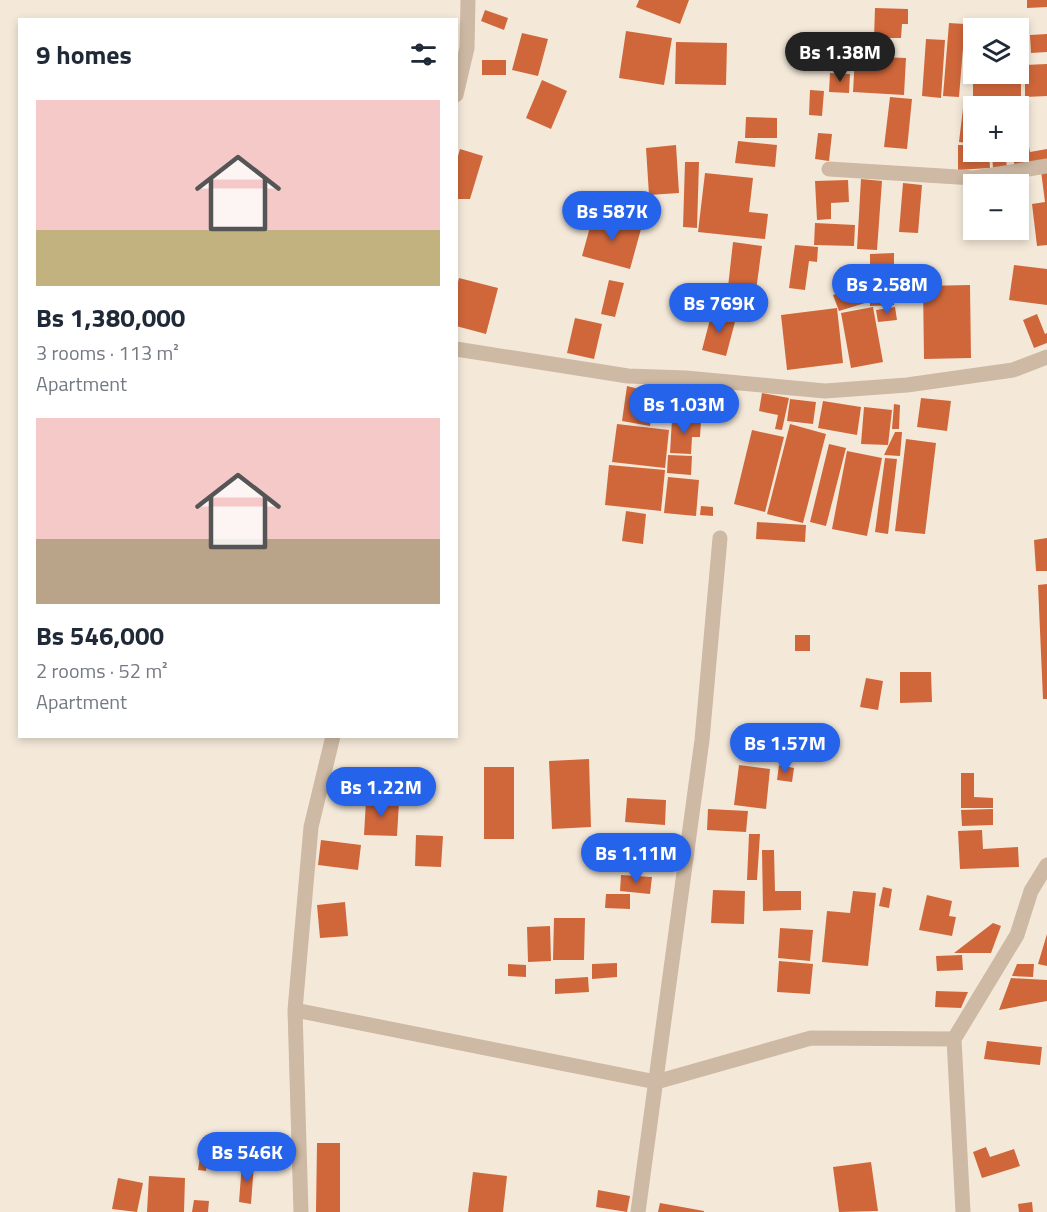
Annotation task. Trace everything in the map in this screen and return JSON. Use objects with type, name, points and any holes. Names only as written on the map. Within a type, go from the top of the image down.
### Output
[{"type":"street","points":[[458,86],[466,48],[468,0]]},
{"type":"street","points":[[829,169],[974,178],[1047,166]]},
{"type":"street","points":[[458,350],[628,376],[686,378],[825,391],[907,385],[1013,370],[1047,357]]},
{"type":"street","points":[[638,1212],[702,740],[720,538]]},
{"type":"street","points":[[302,1212],[295,1010],[311,826],[333,738]]},
{"type":"street","points":[[963,1212],[954,1039],[1017,935],[1031,891],[1047,866]]},
{"type":"street","points":[[295,1010],[656,1082],[811,1038],[954,1039]]},
{"type":"building","points":[[639,0],[689,0],[680,24],[636,7]]},
{"type":"building","points":[[1027,0],[1047,0],[1047,7],[1027,8]]},
{"type":"building","points":[[875,8],[908,9],[908,24],[902,24],[901,38],[874,38]]},
{"type":"building","points":[[485,10],[508,18],[504,30],[481,21]]},
{"type":"building","points":[[949,23],[963,24],[959,97],[943,96]]},
{"type":"building","points":[[626,31],[672,38],[664,85],[619,78]]},
{"type":"building","points":[[522,33],[548,39],[538,76],[512,70]]},
{"type":"building","points":[[1047,34],[1047,52],[1031,53],[1030,35]]},
{"type":"building","points":[[926,39],[945,40],[941,98],[922,96]]},
{"type":"building","points":[[676,42],[727,43],[726,85],[675,84]]},
{"type":"building","points":[[855,56],[906,58],[904,95],[853,92]]},
{"type":"building","points":[[482,60],[506,60],[506,75],[482,75]]},
{"type":"building","points":[[1047,64],[1047,96],[1025,96],[1025,84],[1029,84],[1029,65]]},
{"type":"building","points":[[830,73],[850,74],[849,93],[829,92]]},
{"type":"building","points":[[542,80],[567,91],[551,129],[526,118]]},
{"type":"building","points":[[973,84],[1021,84],[1021,96],[973,96]]},
{"type":"building","points":[[810,90],[824,91],[822,116],[809,115]]},
{"type":"building","points":[[890,97],[912,99],[907,149],[884,147]]},
{"type":"building","points":[[963,108],[963,143],[959,142]]},
{"type":"building","points":[[746,117],[777,118],[777,138],[745,138]]},
{"type":"building","points":[[818,133],[832,134],[829,161],[815,159]]},
{"type":"building","points":[[738,141],[777,145],[775,167],[735,163]]},
{"type":"building","points":[[676,145],[679,193],[649,195],[646,148]]},
{"type":"building","points":[[958,145],[963,145],[963,162],[990,162],[990,168],[958,170]]},
{"type":"building","points":[[1029,147],[1030,152],[1047,149],[1047,162],[1015,168],[1014,162],[1029,162]]},
{"type":"building","points":[[460,149],[483,156],[470,199],[458,199]]},
{"type":"building","points":[[685,162],[699,162],[697,228],[683,227]]},
{"type":"building","points":[[993,162],[1006,162],[1007,167],[993,169]]},
{"type":"building","points":[[1047,170],[1047,245],[1037,246],[1032,204],[1045,202],[1041,171]]},
{"type":"building","points":[[705,173],[753,178],[749,212],[768,214],[765,239],[698,232]]},
{"type":"building","points":[[861,179],[882,181],[877,250],[857,249]]},
{"type":"building","points":[[848,180],[849,202],[831,203],[831,219],[817,220],[815,181]]},
{"type":"building","points":[[903,183],[922,185],[918,233],[899,232]]},
{"type":"building","points":[[593,216],[641,229],[630,269],[582,256]]},
{"type":"building","points":[[815,223],[855,225],[854,246],[814,245]]},
{"type":"building","points":[[733,242],[762,246],[756,291],[728,287]]},
{"type":"building","points":[[795,245],[818,247],[817,262],[809,261],[805,290],[789,288]]},
{"type":"building","points":[[894,253],[894,305],[870,306],[870,254]]},
{"type":"building","points":[[1014,265],[1047,269],[1047,305],[1009,300]]},
{"type":"building","points":[[459,278],[498,288],[486,334],[458,327]]},
{"type":"building","points":[[609,280],[624,283],[615,317],[601,314]]},
{"type":"building","points":[[970,285],[971,358],[924,359],[923,286]]},
{"type":"building","points":[[859,286],[865,303],[839,311],[833,295]]},
{"type":"building","points":[[873,307],[883,362],[851,368],[841,313]]},
{"type":"building","points":[[895,307],[897,320],[878,322],[876,310]]},
{"type":"building","points":[[837,308],[843,363],[787,370],[781,315]]},
{"type":"building","points":[[712,312],[736,318],[726,356],[702,350]]},
{"type":"building","points":[[1037,314],[1045,334],[1047,333],[1047,343],[1034,348],[1023,320]]},
{"type":"building","points":[[575,318],[602,324],[594,359],[567,353]]},
{"type":"building","points":[[627,386],[639,389],[636,409],[652,412],[650,426],[622,421]]},
{"type":"building","points":[[762,393],[789,398],[782,430],[775,429],[778,415],[759,411]]},
{"type":"building","points":[[921,398],[951,401],[947,431],[917,427]]},
{"type":"building","points":[[790,399],[816,402],[813,424],[787,421]]},
{"type":"building","points":[[823,401],[861,407],[857,435],[818,428]]},
{"type":"building","points":[[894,404],[900,405],[899,429],[892,429]]},
{"type":"building","points":[[864,407],[892,410],[888,445],[861,444]]},
{"type":"building","points":[[672,419],[701,421],[700,437],[692,437],[691,454],[670,453]]},
{"type":"building","points":[[617,424],[669,430],[665,468],[612,462]]},
{"type":"building","points":[[790,424],[826,434],[803,523],[767,514]]},
{"type":"building","points":[[752,430],[784,437],[765,512],[734,504]]},
{"type":"building","points":[[895,432],[902,432],[900,456],[884,455]]},
{"type":"building","points":[[906,439],[936,443],[925,534],[895,531]]},
{"type":"building","points":[[829,444],[846,448],[826,526],[810,522]]},
{"type":"building","points":[[847,451],[882,458],[867,536],[832,529]]},
{"type":"building","points":[[668,455],[692,456],[691,475],[667,473]]},
{"type":"building","points":[[885,458],[897,459],[888,534],[875,532]]},
{"type":"building","points":[[609,465],[665,470],[661,511],[605,505]]},
{"type":"building","points":[[668,477],[699,480],[696,516],[664,513]]},
{"type":"building","points":[[701,506],[713,507],[713,516],[700,515]]},
{"type":"building","points":[[626,511],[646,514],[643,544],[622,541]]},
{"type":"building","points":[[757,522],[806,525],[805,542],[756,539]]},
{"type":"building","points":[[1047,538],[1047,571],[1036,571],[1034,540]]},
{"type":"building","points":[[1047,584],[1047,699],[1043,699],[1038,585]]},
{"type":"building","points":[[795,635],[810,635],[810,651],[795,651]]},
{"type":"building","points":[[900,672],[931,672],[932,702],[900,703]]},
{"type":"building","points":[[866,678],[883,681],[878,710],[860,707]]},
{"type":"building","points":[[589,759],[591,827],[552,829],[549,761]]},
{"type":"building","points":[[739,765],[770,769],[766,809],[734,805]]},
{"type":"building","points":[[779,765],[794,768],[792,782],[777,780]]},
{"type":"building","points":[[484,767],[514,767],[514,839],[484,839]]},
{"type":"building","points":[[961,773],[974,773],[974,797],[993,798],[993,808],[961,808]]},
{"type":"building","points":[[627,798],[666,800],[665,825],[625,822]]},
{"type":"building","points":[[366,800],[399,802],[397,836],[364,835]]},
{"type":"building","points":[[708,809],[748,811],[746,832],[707,830]]},
{"type":"building","points":[[993,809],[993,825],[962,826],[961,810]]},
{"type":"building","points":[[982,830],[983,849],[1018,847],[1019,867],[960,869],[958,831]]},
{"type":"building","points":[[749,834],[760,834],[757,880],[747,880]]},
{"type":"building","points":[[416,835],[443,836],[441,867],[415,866]]},
{"type":"building","points":[[321,840],[361,845],[358,870],[318,865]]},
{"type":"building","points":[[762,850],[774,850],[775,891],[801,891],[801,910],[763,911]]},
{"type":"building","points":[[621,875],[652,877],[650,894],[620,891]]},
{"type":"building","points":[[883,887],[892,889],[889,908],[879,906]]},
{"type":"building","points":[[713,890],[745,891],[744,924],[711,923]]},
{"type":"building","points":[[853,891],[876,893],[868,966],[822,962],[827,911],[850,913]]},
{"type":"building","points":[[606,894],[630,894],[630,909],[605,908]]},
{"type":"building","points":[[927,895],[952,901],[949,916],[956,917],[952,936],[919,930]]},
{"type":"building","points":[[345,902],[348,936],[320,938],[317,905]]},
{"type":"building","points":[[554,918],[585,918],[584,960],[553,960]]},
{"type":"building","points":[[993,923],[1001,926],[991,953],[954,953]]},
{"type":"building","points":[[550,926],[551,961],[528,962],[527,927]]},
{"type":"building","points":[[780,928],[813,930],[810,961],[778,958]]},
{"type":"building","points":[[1047,934],[1047,966],[1038,964]]},
{"type":"building","points":[[962,955],[963,970],[937,971],[936,956]]},
{"type":"building","points":[[779,961],[813,964],[810,994],[777,992]]},
{"type":"building","points":[[617,963],[617,977],[592,979],[592,964]]},
{"type":"building","points":[[508,964],[526,965],[526,977],[508,976]]},
{"type":"building","points":[[1017,964],[1034,964],[1033,977],[1012,976]]},
{"type":"building","points":[[588,977],[589,992],[555,994],[555,979]]},
{"type":"building","points":[[1011,978],[1047,980],[1047,1001],[999,1010]]},
{"type":"building","points":[[936,991],[968,992],[961,1008],[935,1007]]},
{"type":"building","points":[[987,1041],[1042,1047],[1040,1065],[984,1059]]},
{"type":"building","points":[[203,1137],[224,1139],[223,1152],[209,1151],[206,1171],[198,1170]]},
{"type":"building","points":[[317,1143],[340,1143],[340,1212],[316,1212]]},
{"type":"building","points":[[986,1147],[990,1157],[1014,1149],[1020,1166],[982,1178],[973,1152]]},
{"type":"building","points":[[871,1162],[878,1211],[839,1212],[833,1167]]},
{"type":"building","points":[[242,1163],[254,1164],[251,1204],[239,1202]]},
{"type":"building","points":[[473,1172],[507,1176],[503,1212],[468,1212]]},
{"type":"building","points":[[149,1176],[185,1178],[184,1212],[147,1212]]},
{"type":"building","points":[[118,1178],[143,1183],[137,1212],[112,1209]]},
{"type":"building","points":[[598,1190],[630,1196],[627,1212],[596,1207]]},
{"type":"building","points":[[194,1200],[209,1201],[208,1212],[192,1212]]},
{"type":"building","points":[[1032,1202],[1033,1212],[1019,1212],[1018,1204]]},
{"type":"building","points":[[660,1203],[704,1211],[704,1212],[658,1212]]}]
